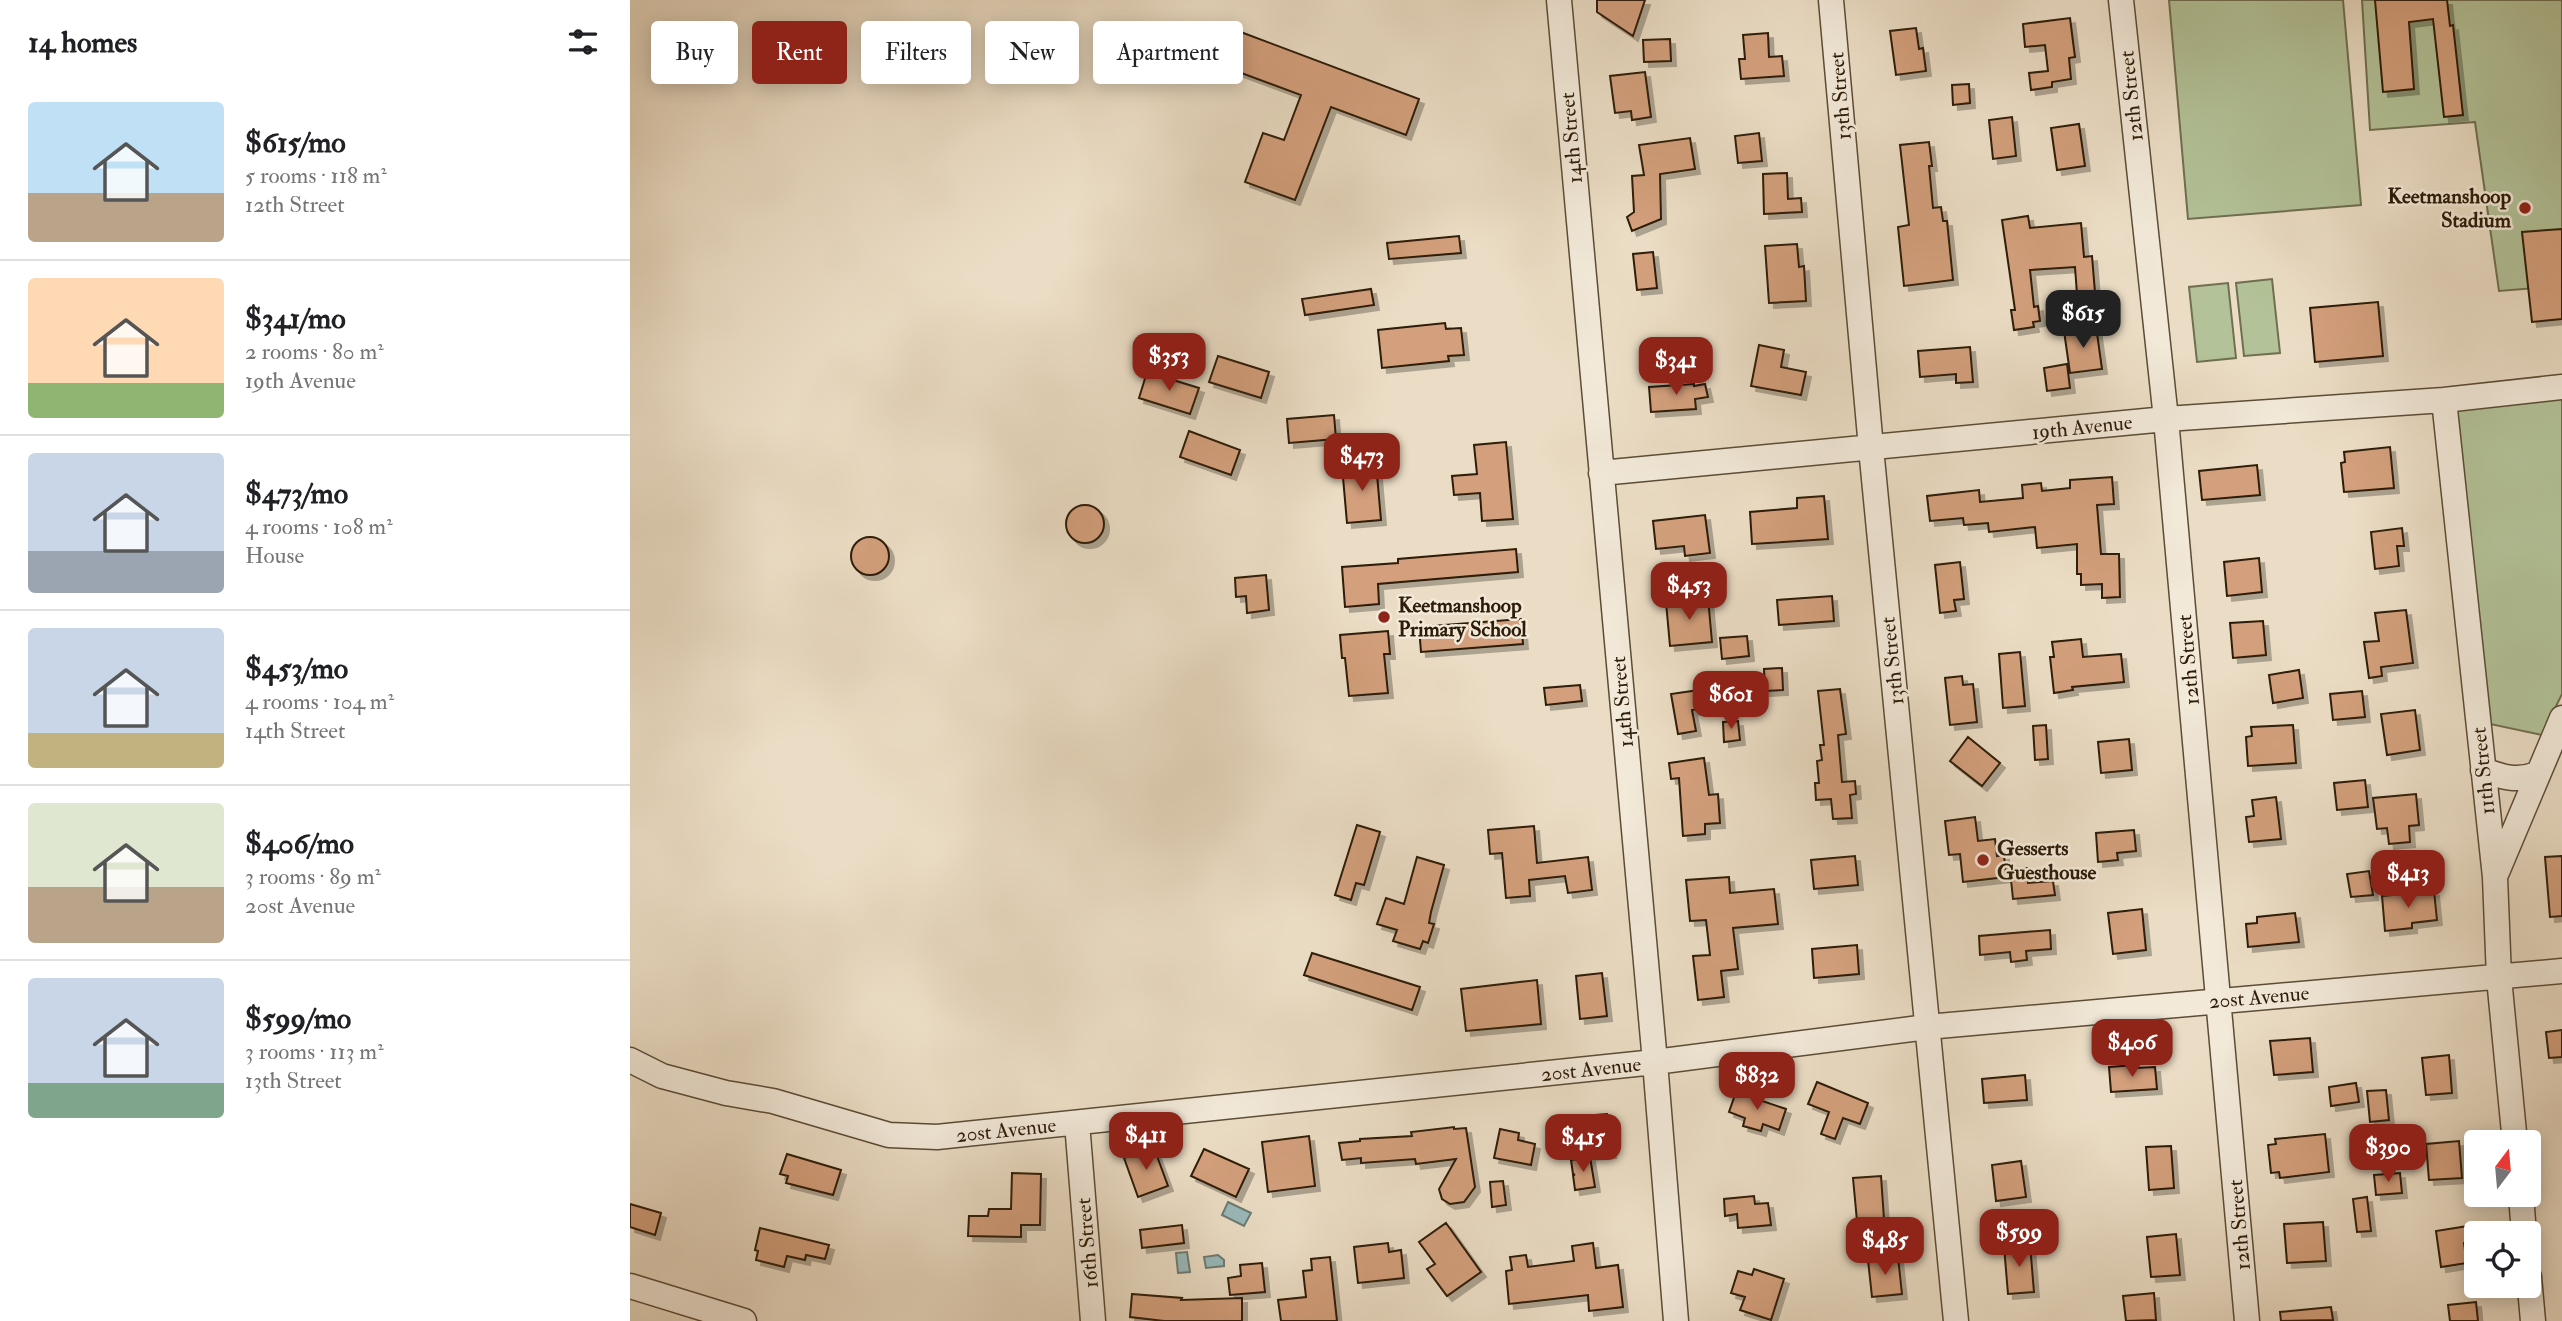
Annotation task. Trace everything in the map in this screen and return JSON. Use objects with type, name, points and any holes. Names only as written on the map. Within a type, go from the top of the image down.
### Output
[{"type":"street","name":"14th Street","points":[[1559,0],[1655,1062],[1675,1321]]},
{"type":"street","name":"13th Street","points":[[1831,0],[1871,448],[1956,1321]]},
{"type":"street","name":"12th Street","points":[[2121,0],[2166,419],[2247,1321]]},
{"type":"street","name":"19th Avenue","points":[[1601,473],[2166,419],[2444,400],[2562,387]]},
{"type":"street","name":"11th Street","points":[[2444,400],[2495,877],[2499,978],[2514,1130]]},
{"type":"street","points":[[2495,877],[2562,718]]},
{"type":"street","points":[[2483,770],[2514,779],[2537,774]]},
{"type":"street","name":"20st Avenue","points":[[630,1060],[662,1076],[726,1093],[773,1101],[889,1135],[937,1138],[1655,1062],[1927,1027],[2562,971]]},
{"type":"street","name":"16th Street","points":[[1077,1123],[1093,1321]]},
{"type":"street","points":[[630,1286],[744,1321]]},
{"type":"street","points":[[2531,1298],[2533,1321]]},
{"type":"green space","points":[[2169,0],[2343,0],[2361,205],[2188,219]]},
{"type":"green space","name":"Keetmanshoop Stadium","points":[[2362,0],[2562,0],[2562,286],[2499,291],[2475,122],[2370,130]]},
{"type":"green space","points":[[2272,279],[2280,353],[2244,356],[2236,283]]},
{"type":"green space","points":[[2228,283],[2236,358],[2197,362],[2189,287]]},
{"type":"green space","points":[[2562,399],[2562,694],[2542,735],[2490,724],[2457,410]]},
{"type":"water","points":[[1228,1202],[1251,1213],[1244,1226],[1222,1215]]},
{"type":"water","points":[[1187,1252],[1190,1272],[1178,1273],[1176,1253]]},
{"type":"water","points":[[1218,1255],[1224,1260],[1224,1266],[1206,1268],[1204,1257]]},
{"type":"building","points":[[1597,0],[1645,0],[1633,36],[1597,12]]},
{"type":"building","points":[[2375,0],[2447,0],[2450,26],[2453,25],[2463,115],[2444,117],[2433,19],[2409,22],[2414,89],[2383,92]]},
{"type":"building","points":[[2070,18],[2075,57],[2069,58],[2071,79],[2052,82],[2052,87],[2031,90],[2029,73],[2048,71],[2045,45],[2025,47],[2023,24]]},
{"type":"building","points":[[1916,28],[1919,49],[1923,48],[1926,71],[1896,75],[1890,31]]},
{"type":"building","points":[[1243,33],[1419,99],[1406,135],[1331,107],[1295,200],[1245,182],[1263,133],[1284,140],[1301,95],[1243,74]]},
{"type":"building","points":[[1768,33],[1769,57],[1782,56],[1784,76],[1741,79],[1739,59],[1745,59],[1743,35]]},
{"type":"building","points":[[1670,39],[1671,61],[1644,62],[1643,40]]},
{"type":"building","points":[[1645,72],[1651,117],[1632,120],[1631,111],[1615,113],[1610,76]]},
{"type":"building","points":[[1969,84],[1970,103],[1953,105],[1952,85]]},
{"type":"building","points":[[2012,117],[2016,156],[1993,159],[1989,120]]},
{"type":"building","points":[[2079,124],[2085,166],[2057,170],[2051,128]]},
{"type":"building","points":[[1759,133],[1762,161],[1738,163],[1735,136]]},
{"type":"building","points":[[1690,138],[1695,169],[1660,174],[1661,219],[1632,231],[1627,217],[1634,212],[1632,176],[1644,175],[1639,145]]},
{"type":"building","points":[[1929,142],[1933,208],[1941,207],[1943,221],[1947,221],[1953,280],[1904,286],[1898,227],[1909,225],[1900,145]]},
{"type":"building","points":[[1787,173],[1788,199],[1801,198],[1802,212],[1764,214],[1763,174]]},
{"type":"building","points":[[2028,216],[2030,228],[2081,223],[2084,257],[2092,256],[2095,292],[2077,294],[2075,267],[2030,270],[2034,307],[2038,306],[2040,321],[2033,322],[2034,327],[2014,330],[2011,310],[2015,310],[2002,220]]},
{"type":"building","points":[[2562,229],[2562,319],[2532,322],[2522,232]]},
{"type":"building","points":[[1459,236],[1461,253],[1389,259],[1387,243]]},
{"type":"building","points":[[1797,244],[1799,267],[1804,266],[1806,301],[1769,303],[1765,246]]},
{"type":"building","points":[[1653,252],[1657,288],[1637,290],[1633,254]]},
{"type":"building","points":[[1371,289],[1374,305],[1305,315],[1302,299]]},
{"type":"building","points":[[2378,302],[2383,356],[2315,362],[2310,308]]},
{"type":"building","points":[[1445,323],[1446,329],[1461,328],[1464,355],[1448,356],[1449,361],[1382,368],[1378,330]]},
{"type":"building","points":[[2096,326],[2102,369],[2070,373],[2064,331]]},
{"type":"building","points":[[1759,345],[1784,350],[1781,367],[1806,372],[1801,395],[1751,386]]},
{"type":"building","points":[[1970,347],[1973,382],[1956,383],[1956,374],[1920,377],[1918,351]]},
{"type":"building","points":[[1218,356],[1269,372],[1261,398],[1209,382]]},
{"type":"building","points":[[2067,364],[2070,388],[2047,391],[2044,368]]},
{"type":"building","points":[[1147,372],[1199,388],[1190,414],[1139,398]]},
{"type":"building","points":[[1705,384],[1708,397],[1695,399],[1696,409],[1651,412],[1649,387]]},
{"type":"building","points":[[1334,415],[1336,439],[1289,443],[1287,419]]},
{"type":"building","points":[[1189,431],[1240,450],[1231,475],[1180,457]]},
{"type":"building","points":[[1506,442],[1513,519],[1482,521],[1480,493],[1454,495],[1452,476],[1477,474],[1474,445]]},
{"type":"building","points":[[2390,447],[2394,488],[2344,492],[2341,463],[2345,462],[2344,452]]},
{"type":"building","points":[[1376,463],[1381,520],[1347,523],[1342,466]]},
{"type":"building","points":[[2257,465],[2260,495],[2202,500],[2199,471]]},
{"type":"building","points":[[2112,477],[2114,504],[2097,505],[2101,554],[2119,554],[2120,597],[2102,598],[2102,584],[2081,585],[2081,574],[2077,574],[2077,544],[2037,548],[2035,527],[1989,532],[1988,523],[1964,525],[1963,518],[1930,521],[1927,496],[1979,490],[1980,502],[2023,498],[2022,485],[2041,483],[2042,491],[2070,488],[2070,480]]},
{"type":"building","points":[[1824,496],[1828,539],[1752,544],[1750,512],[1797,508],[1797,498]]},
{"type":"building","points":[[1085,505],[1099,510],[1104,524],[1099,538],[1085,543],[1071,538],[1066,524],[1071,510]]},
{"type":"building","points":[[1705,515],[1710,553],[1685,556],[1684,546],[1656,549],[1653,521]]},
{"type":"building","points":[[2402,528],[2404,546],[2397,546],[2399,566],[2375,569],[2371,532]]},
{"type":"building","points":[[870,537],[884,542],[889,556],[884,570],[870,575],[856,570],[851,556],[856,542]]},
{"type":"building","points":[[1516,549],[1518,572],[1378,584],[1379,604],[1345,607],[1342,567],[1398,563],[1398,559]]},
{"type":"building","points":[[2259,558],[2262,592],[2227,596],[2224,562]]},
{"type":"building","points":[[1960,562],[1964,599],[1954,600],[1956,611],[1940,613],[1935,565]]},
{"type":"building","points":[[1266,575],[1269,610],[1247,613],[1246,596],[1236,597],[1235,578]]},
{"type":"building","points":[[1832,596],[1834,621],[1779,625],[1777,600]]},
{"type":"building","points":[[1708,598],[1712,642],[1670,646],[1666,602]]},
{"type":"building","points":[[2406,610],[2413,663],[2381,667],[2382,676],[2369,678],[2364,642],[2379,641],[2375,613]]},
{"type":"building","points":[[1521,619],[1523,644],[1421,652],[1419,627]]},
{"type":"building","points":[[2263,621],[2266,655],[2233,658],[2230,623]]},
{"type":"building","points":[[1388,631],[1390,654],[1384,654],[1388,693],[1349,696],[1340,635]]},
{"type":"building","points":[[1747,636],[1749,656],[1722,659],[1720,638]]},
{"type":"building","points":[[2081,639],[2083,657],[2121,654],[2124,682],[2072,687],[2073,690],[2054,693],[2050,657],[2054,657],[2052,642]]},
{"type":"building","points":[[2020,652],[2025,706],[2003,708],[1999,654]]},
{"type":"building","points":[[1782,668],[1783,690],[1765,691],[1764,669]]},
{"type":"building","points":[[2299,670],[2303,698],[2273,703],[2269,675]]},
{"type":"building","points":[[1962,676],[1963,685],[1973,684],[1977,722],[1950,725],[1945,678]]},
{"type":"building","points":[[1580,685],[1582,701],[1546,705],[1544,688]]},
{"type":"building","points":[[1706,689],[1709,707],[1692,710],[1696,731],[1678,734],[1671,694]]},
{"type":"building","points":[[1840,689],[1846,734],[1838,735],[1842,782],[1855,781],[1856,794],[1850,795],[1852,818],[1833,819],[1831,799],[1816,800],[1815,783],[1819,783],[1817,761],[1822,760],[1820,745],[1824,745],[1818,691]]},
{"type":"building","points":[[2362,691],[2365,717],[2333,720],[2330,694]]},
{"type":"building","points":[[2415,710],[2420,750],[2387,755],[2381,714]]},
{"type":"building","points":[[1738,721],[1740,740],[1724,742],[1723,722]]},
{"type":"building","points":[[2046,725],[2048,759],[2035,760],[2033,726]]},
{"type":"building","points":[[2293,725],[2296,763],[2248,766],[2246,737],[2252,736],[2251,727]]},
{"type":"building","points":[[1968,737],[2000,763],[1982,786],[1950,761]]},
{"type":"building","points":[[2129,739],[2132,770],[2101,773],[2098,742]]},
{"type":"building","points":[[1704,758],[1709,795],[1718,794],[1720,823],[1705,824],[1705,834],[1683,836],[1679,778],[1671,779],[1669,763]]},
{"type":"building","points":[[2365,780],[2368,807],[2337,810],[2334,783]]},
{"type":"building","points":[[2416,794],[2419,825],[2409,826],[2410,842],[2389,844],[2387,828],[2377,829],[2373,798]]},
{"type":"building","points":[[2276,797],[2281,839],[2249,842],[2246,817],[2254,816],[2252,800]]},
{"type":"building","points":[[1975,817],[1978,841],[1995,839],[1997,856],[2004,855],[2006,877],[1963,882],[1960,854],[1949,855],[1945,821]]},
{"type":"building","points":[[1357,825],[1380,832],[1364,885],[1356,883],[1351,900],[1335,895]]},
{"type":"building","points":[[1534,826],[1537,863],[1588,857],[1592,890],[1568,893],[1565,876],[1529,880],[1530,896],[1506,898],[1502,853],[1490,854],[1488,830]]},
{"type":"building","points":[[2134,830],[2136,851],[2117,853],[2118,860],[2098,862],[2096,833]]},
{"type":"building","points":[[1855,856],[1858,885],[1814,889],[1811,860]]},
{"type":"building","points":[[2562,856],[2562,916],[2550,917],[2545,857]]},
{"type":"building","points":[[1417,857],[1444,865],[1429,923],[1434,924],[1428,943],[1423,941],[1420,949],[1393,941],[1397,930],[1377,924],[1386,898],[1404,904]]},
{"type":"building","points":[[2027,868],[2028,883],[2053,881],[2055,895],[2013,899],[2010,870]]},
{"type":"building","points":[[2369,871],[2373,895],[2351,897],[2347,874]]},
{"type":"building","points":[[1729,877],[1730,893],[1774,889],[1778,924],[1733,928],[1738,969],[1721,971],[1724,997],[1698,1000],[1693,956],[1710,955],[1706,920],[1690,921],[1686,880]]},
{"type":"building","points":[[2434,891],[2437,920],[2412,923],[2412,928],[2385,931],[2382,896]]},
{"type":"building","points":[[2142,909],[2146,950],[2113,954],[2108,913]]},
{"type":"building","points":[[2295,913],[2299,942],[2248,947],[2246,924],[2257,923],[2257,917]]},
{"type":"building","points":[[2050,930],[2051,949],[2026,951],[2027,960],[2011,962],[2010,952],[1980,955],[1979,936]]},
{"type":"building","points":[[1857,945],[1859,974],[1814,978],[1812,949]]},
{"type":"building","points":[[1312,953],[1420,987],[1412,1010],[1304,975]]},
{"type":"building","points":[[1602,973],[1607,1016],[1580,1019],[1576,976]]},
{"type":"building","points":[[1537,980],[1541,1024],[1466,1031],[1461,989]]},
{"type":"building","points":[[2562,1030],[2562,1057],[2549,1058],[2546,1032]]},
{"type":"building","points":[[2310,1038],[2313,1072],[2274,1075],[2270,1041]]},
{"type":"building","points":[[2449,1055],[2452,1093],[2426,1095],[2422,1058]]},
{"type":"building","points":[[2136,1065],[2136,1068],[2155,1067],[2157,1089],[2111,1092],[2109,1067]]},
{"type":"building","points":[[2025,1075],[2027,1100],[1984,1103],[1982,1079]]},
{"type":"building","points":[[1817,1082],[1868,1103],[1860,1124],[1843,1118],[1835,1139],[1821,1134],[1829,1112],[1808,1104]]},
{"type":"building","points":[[2356,1083],[2359,1102],[2331,1106],[2329,1087]]},
{"type":"building","points":[[2386,1090],[2389,1120],[2370,1122],[2367,1091]]},
{"type":"building","points":[[1736,1092],[1786,1109],[1779,1130],[1763,1124],[1761,1131],[1743,1126],[1745,1118],[1729,1112]]},
{"type":"building","points":[[1607,1114],[1611,1153],[1587,1155],[1583,1116]]},
{"type":"building","points":[[1466,1128],[1475,1187],[1464,1202],[1450,1204],[1442,1199],[1439,1189],[1456,1159],[1416,1164],[1415,1159],[1361,1163],[1361,1158],[1342,1160],[1339,1143],[1412,1136],[1411,1132]]},
{"type":"building","points":[[1500,1129],[1519,1133],[1518,1140],[1535,1144],[1531,1165],[1494,1158]]},
{"type":"building","points":[[2325,1134],[2329,1172],[2280,1178],[2279,1172],[2271,1173],[2268,1145],[2276,1144],[2275,1139]]},
{"type":"building","points":[[1309,1136],[1315,1186],[1268,1192],[1262,1142]]},
{"type":"building","points":[[2459,1141],[2462,1178],[2429,1180],[2426,1144]]},
{"type":"building","points":[[2171,1146],[2174,1188],[2149,1190],[2146,1147]]},
{"type":"building","points":[[1154,1148],[1168,1186],[1138,1197],[1124,1158]]},
{"type":"building","points":[[1204,1149],[1249,1169],[1236,1197],[1191,1176]]},
{"type":"building","points":[[787,1154],[841,1170],[833,1195],[786,1183],[788,1176],[780,1174]]},
{"type":"building","points":[[1590,1157],[1595,1187],[1575,1190],[1571,1160]]},
{"type":"building","points":[[2021,1161],[2026,1197],[1996,1201],[1992,1165]]},
{"type":"building","points":[[1012,1173],[1041,1174],[1040,1225],[1021,1225],[1021,1237],[968,1236],[969,1216],[988,1216],[989,1209],[1011,1209]]},
{"type":"building","points":[[2400,1173],[2402,1193],[2376,1195],[2374,1175]]},
{"type":"building","points":[[1881,1176],[1884,1219],[1857,1221],[1853,1178]]},
{"type":"building","points":[[1503,1181],[1506,1205],[1492,1207],[1490,1182]]},
{"type":"building","points":[[1754,1196],[1755,1204],[1768,1203],[1771,1225],[1738,1228],[1737,1214],[1725,1216],[1724,1199]]},
{"type":"building","points":[[2367,1197],[2371,1231],[2357,1232],[2353,1199]]},
{"type":"building","points":[[630,1204],[661,1213],[655,1235],[630,1227]]},
{"type":"building","points":[[2323,1222],[2326,1261],[2287,1263],[2284,1224]]},
{"type":"building","points":[[1446,1223],[1481,1272],[1447,1296],[1427,1269],[1435,1264],[1419,1242]]},
{"type":"building","points":[[1182,1225],[1184,1243],[1142,1248],[1140,1230]]},
{"type":"building","points":[[2464,1227],[2464,1263],[2441,1267],[2436,1231]]},
{"type":"building","points":[[760,1228],[829,1245],[825,1259],[806,1255],[805,1260],[787,1256],[784,1267],[756,1260],[758,1251],[755,1250]]},
{"type":"building","points":[[2176,1234],[2180,1275],[2151,1277],[2147,1237]]},
{"type":"building","points":[[1388,1243],[1389,1252],[1401,1250],[1404,1278],[1358,1283],[1354,1247]]},
{"type":"building","points":[[1593,1243],[1596,1268],[1618,1265],[1623,1307],[1589,1311],[1588,1295],[1509,1304],[1506,1271],[1512,1270],[1510,1257],[1526,1255],[1528,1267],[1574,1261],[1572,1246]]},
{"type":"building","points":[[2030,1244],[2034,1292],[2008,1294],[2004,1246]]},
{"type":"building","points":[[1330,1257],[1337,1321],[1281,1321],[1278,1300],[1306,1297],[1303,1271],[1312,1270],[1311,1259]]},
{"type":"building","points":[[1898,1257],[1902,1294],[1872,1297],[1868,1260]]},
{"type":"building","points":[[1262,1263],[1265,1292],[1230,1295],[1228,1278],[1241,1276],[1240,1265]]},
{"type":"building","points":[[1754,1269],[1784,1279],[1771,1320],[1740,1310],[1745,1297],[1731,1293],[1738,1271],[1752,1275]]},
{"type":"building","points":[[2154,1293],[2156,1320],[2126,1321],[2123,1296]]},
{"type":"building","points":[[1132,1294],[1182,1298],[1181,1300],[1242,1298],[1242,1321],[1164,1321],[1130,1317]]},
{"type":"building","points":[[2476,1302],[2478,1321],[2450,1321],[2448,1305]]},
{"type":"building","points":[[2331,1307],[2333,1320],[2281,1321],[2280,1312]]},
{"type":"place","name":"Keetmanshoop Stadium","points":[[2525,208]]},
{"type":"place","name":"Keetmanshoop Primary School","points":[[1384,617]]},
{"type":"place","name":"Gesserts Guesthouse","points":[[1983,860]]}]
